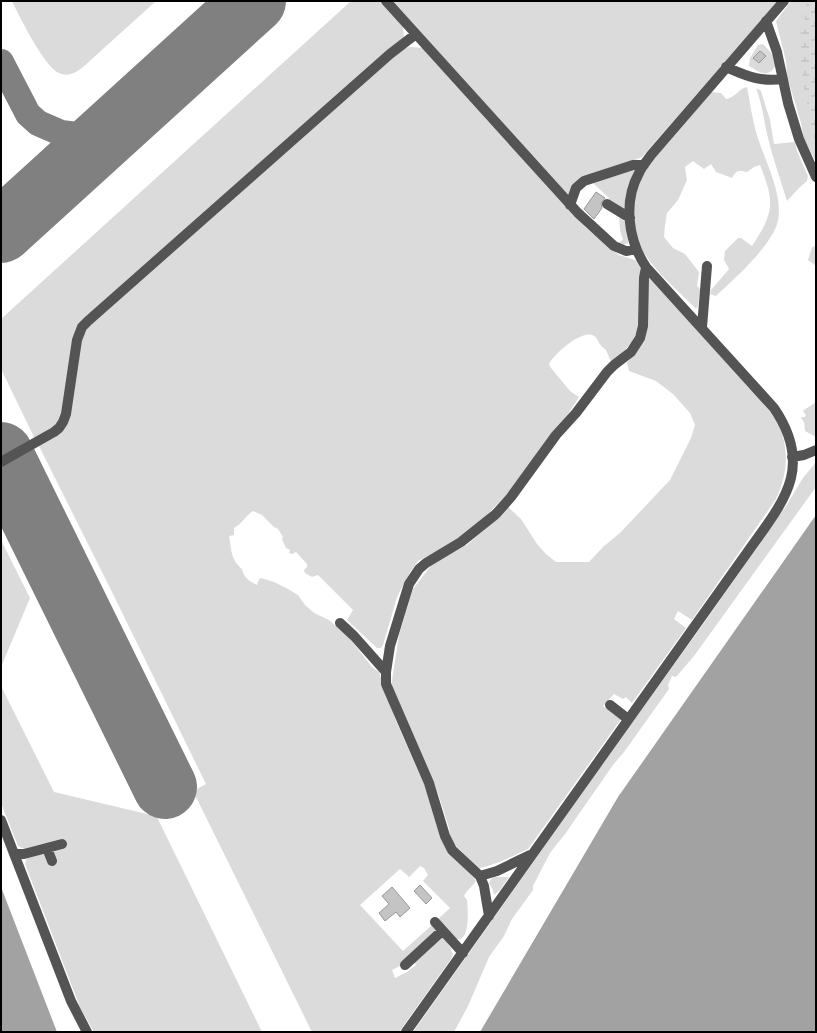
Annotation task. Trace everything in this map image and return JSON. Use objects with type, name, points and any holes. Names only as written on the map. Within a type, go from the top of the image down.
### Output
[{"type":"lane","points":[[386,1],[570,205],[592,227],[614,246],[626,251],[636,249]]},
{"type":"lane","points":[[406,1032],[782,502],[791,481],[792,457],[790,438],[774,408],[646,266],[636,249],[630,227],[631,198],[634,184],[644,165],[726,67],[784,1]]},
{"type":"lane","points":[[766,21],[778,52],[788,103],[799,139],[816,177]]},
{"type":"lane","points":[[1,462],[54,432],[63,422],[68,402],[77,340],[82,327],[88,320],[390,54],[416,34]]},
{"type":"lane","points":[[726,67],[753,78],[770,80],[783,78]]},
{"type":"lane","points":[[570,205],[576,188],[584,181],[633,165],[644,165]]},
{"type":"lane","points":[[607,204],[630,218]]},
{"type":"lane","points":[[489,916],[484,886],[480,876],[452,850],[445,836],[429,783],[386,684],[386,672],[390,646],[409,584],[420,569],[426,563],[461,542],[496,514],[511,497],[556,435],[576,413],[607,372],[634,348],[640,338],[643,326],[644,278],[646,266]]},
{"type":"lane","points":[[702,327],[707,266]]},
{"type":"lane","points":[[792,457],[804,455],[816,450]]},
{"type":"lane","points":[[340,623],[354,636],[386,672]]},
{"type":"lane","points":[[610,705],[628,719]]},
{"type":"lane","points":[[1,820],[71,1001],[87,1032]]},
{"type":"lane","points":[[14,854],[24,854],[62,844]]},
{"type":"lane","points":[[47,848],[52,861]]},
{"type":"lane","points":[[480,876],[497,871],[532,854]]},
{"type":"lane","points":[[435,922],[462,953]]},
{"type":"lane","points":[[405,965],[442,931]]},
{"type":"green space","points":[[12,1],[156,1],[82,68],[74,73],[65,75],[53,69],[47,62],[33,41]]},
{"type":"green space","points":[[351,1],[383,1],[403,26],[404,38],[85,319],[59,422],[35,439],[1,369],[1,319]]},
{"type":"green space","points":[[390,1],[778,1],[642,157],[615,168],[582,178],[568,197]]},
{"type":"green space","points":[[791,1],[813,1],[816,162],[804,139],[801,123],[787,76],[786,61],[776,21]]},
{"type":"green space","points":[[807,1],[816,1],[816,147],[804,87],[798,38],[798,33],[804,22]]},
{"type":"green space","points":[[763,44],[773,55],[776,65],[770,72],[767,73],[760,72],[749,66],[750,58],[758,45]]},
{"type":"green space","points":[[410,47],[425,48],[585,227],[619,255],[635,260],[640,267],[639,326],[628,346],[621,354],[611,361],[606,350],[597,338],[589,334],[569,343],[552,360],[549,364],[551,368],[570,391],[579,397],[568,414],[547,439],[508,493],[481,521],[460,539],[418,561],[410,572],[397,597],[381,648],[377,648],[347,620],[353,610],[318,575],[312,577],[305,573],[304,570],[307,567],[307,564],[296,552],[292,554],[289,553],[290,550],[286,548],[282,539],[283,537],[278,529],[262,515],[253,511],[234,528],[234,535],[229,536],[233,558],[242,569],[247,579],[257,585],[259,579],[261,578],[274,582],[298,595],[305,605],[314,613],[329,620],[350,639],[372,667],[379,672],[396,721],[427,791],[450,851],[476,880],[464,896],[467,900],[468,919],[465,933],[462,938],[458,939],[452,937],[437,920],[450,908],[423,881],[428,875],[424,868],[420,866],[409,877],[400,869],[360,905],[403,951],[432,925],[437,931],[402,965],[392,970],[395,978],[407,972],[416,965],[413,961],[441,937],[444,938],[453,954],[451,959],[399,1032],[312,1032],[193,791],[206,784],[38,444],[56,433],[82,332],[402,49]]},
{"type":"green space","points":[[747,87],[756,132],[777,192],[779,216],[776,227],[758,255],[716,296],[710,294],[711,290],[729,269],[724,260],[725,251],[738,238],[741,238],[752,246],[759,235],[768,216],[770,198],[760,165],[747,172],[738,171],[732,178],[716,172],[711,164],[704,169],[693,161],[685,167],[687,180],[678,200],[667,213],[664,237],[673,248],[685,254],[699,272],[697,286],[700,289],[698,306],[696,309],[662,276],[644,253],[640,245],[634,215],[634,205],[638,186],[650,163],[711,92],[721,93],[726,99],[732,97]]},
{"type":"green space","points":[[756,88],[761,91],[770,120],[774,144],[795,142],[797,151],[808,176],[807,181],[787,201],[767,135]]},
{"type":"green space","points":[[635,169],[627,192],[624,210],[609,200],[609,198],[594,184],[593,181]]},
{"type":"green space","points":[[619,216],[625,222],[628,243],[623,245],[618,243],[623,240],[620,230]]},
{"type":"green space","points":[[816,246],[816,266],[808,260],[812,247]]},
{"type":"green space","points":[[648,277],[759,397],[775,418],[782,434],[786,459],[782,483],[776,499],[692,620],[678,611],[674,619],[686,628],[632,703],[626,697],[623,699],[614,694],[603,706],[621,719],[528,849],[502,861],[479,868],[451,841],[449,828],[438,793],[391,687],[399,635],[413,589],[433,563],[467,545],[508,507],[521,519],[537,544],[556,562],[589,562],[603,547],[621,532],[670,480],[691,438],[695,425],[690,413],[673,394],[656,381],[629,371],[627,363],[644,341],[647,325]]},
{"type":"green space","points":[[816,402],[816,437],[805,431],[804,422],[801,418],[805,417],[806,415],[803,411]]},
{"type":"green space","points":[[816,462],[816,487],[694,656],[676,677],[672,676],[668,685],[669,689],[550,853],[533,886],[533,890],[512,919],[504,936],[489,957],[468,1006],[454,1032],[413,1032],[704,623],[786,506],[803,478]]},
{"type":"green space","points":[[1,540],[30,598],[1,667]]},
{"type":"green space","points":[[1,686],[54,792],[157,817],[262,1032],[94,1032],[80,1007],[25,864],[27,857],[51,850],[24,849],[18,846],[1,803]]},
{"type":"green space","points":[[509,877],[500,890],[494,895],[489,883],[492,878]]},
{"type":"shaded area","points":[[816,515],[816,1032],[480,1032],[618,797]]},
{"type":"shaded area","points":[[1,887],[57,1032],[1,1032]]},
{"type":"building","points":[[760,51],[766,56],[759,63],[753,58]]},
{"type":"building","points":[[596,192],[605,198],[601,203],[602,208],[594,219],[584,209]]},
{"type":"building","points":[[420,885],[432,898],[426,904],[414,891]]},
{"type":"building","points":[[392,887],[410,908],[400,917],[396,912],[385,921],[379,913],[389,904],[382,896]]},
{"type":"taxiway","points":[[202,47],[206,41],[250,1]]},
{"type":"taxiway","points":[[1,62],[28,114],[38,123],[61,133],[77,135],[93,133],[116,123],[183,62],[195,54]]},
{"type":"taxiway","points":[[1,227],[54,179],[70,169]]},
{"type":"runway","points":[[1,231],[254,1]]},
{"type":"runway","points":[[1,454],[165,787]]}]
